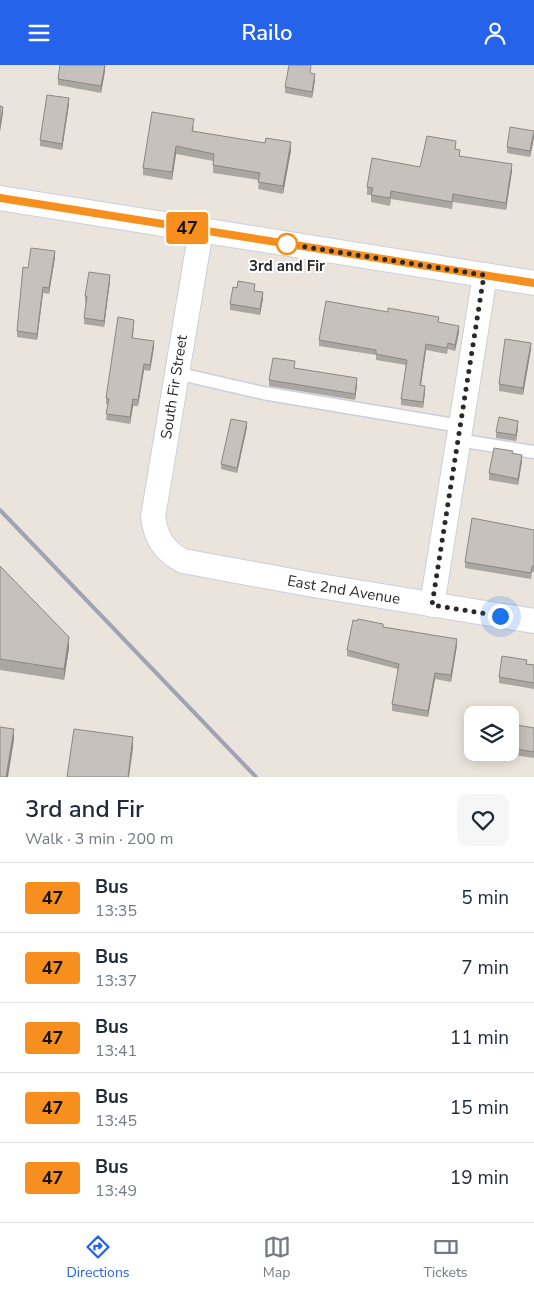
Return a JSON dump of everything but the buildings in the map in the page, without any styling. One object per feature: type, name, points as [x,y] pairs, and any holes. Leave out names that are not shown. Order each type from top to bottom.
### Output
[{"type":"street","points":[[0,198],[534,283]]},
{"type":"street","name":"South Fir Street","points":[[161,543],[155,532],[153,517],[201,230]]},
{"type":"street","points":[[432,605],[484,275]]},
{"type":"street","name":"East 2nd Avenue","points":[[161,543],[170,554],[183,561],[534,621]]},
{"type":"lane","points":[[176,373],[263,393],[459,433],[534,453]]},
{"type":"railway","points":[[0,510],[256,777]]},
{"type":"bus line","name":"47","points":[[0,198],[534,283]]},
{"type":"place","name":"3rd and Fir","points":[[287,244]]},
{"type":"route","points":[[287,244],[484,275],[432,605],[500,616]]}]
